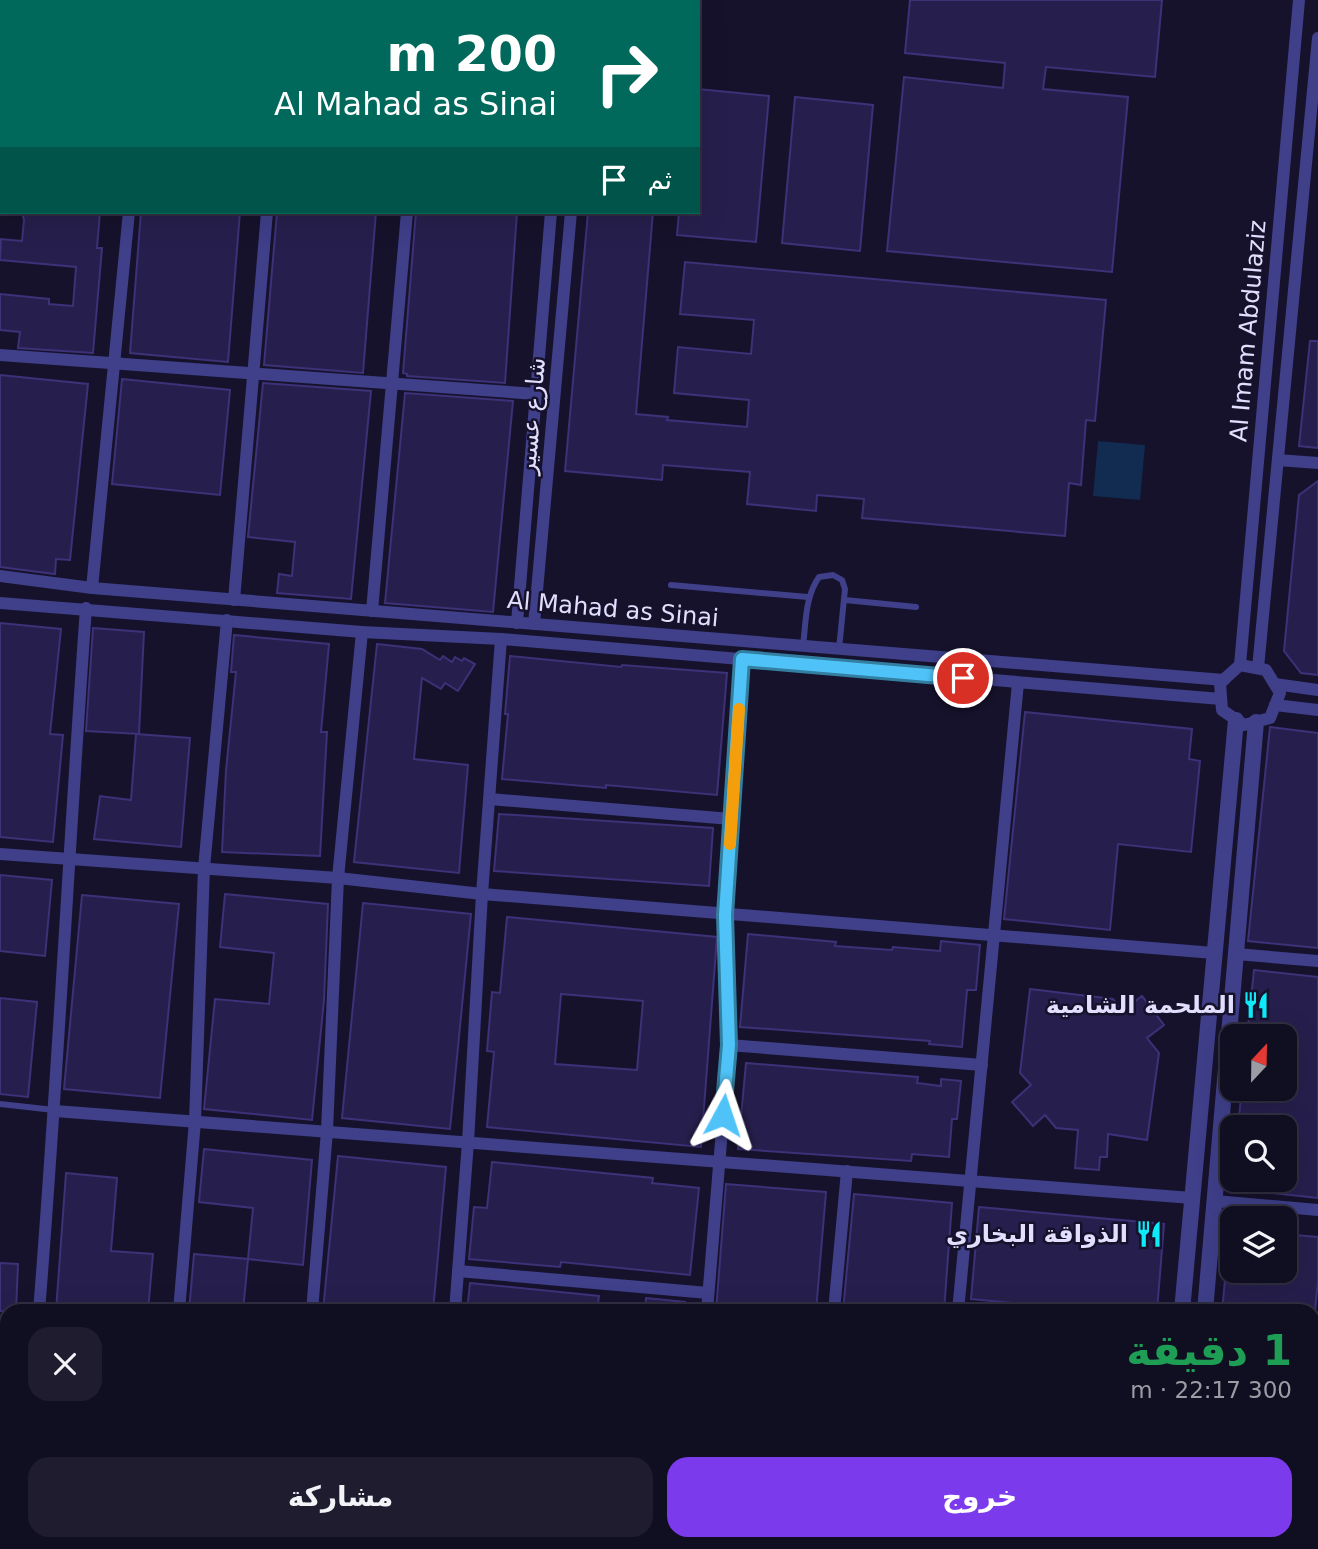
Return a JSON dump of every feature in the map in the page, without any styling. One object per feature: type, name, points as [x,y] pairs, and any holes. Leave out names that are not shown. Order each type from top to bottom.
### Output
[{"type":"street","name":"Al Imam Abdulaziz","points":[[1240,665],[1299,0]]},
{"type":"street","points":[[1258,668],[1318,38]]},
{"type":"street","points":[[1303,200],[1318,201]]},
{"type":"street","points":[[92,588],[129,214]]},
{"type":"street","points":[[234,600],[267,214]]},
{"type":"street","points":[[372,611],[407,214]]},
{"type":"street","name":"شارع عسير","points":[[517,622],[551,214]]},
{"type":"street","name":"شارع عسير","points":[[534,624],[571,214]]},
{"type":"street","points":[[0,355],[536,394]]},
{"type":"street","points":[[1278,460],[1318,463]]},
{"type":"street","name":"Al Mahad as Sinai","points":[[0,576],[92,588],[1224,680]]},
{"type":"street","name":"Al Mahad as Sinai","points":[[0,603],[362,632],[501,639],[1221,699]]},
{"type":"street","points":[[40,1304],[55,1111],[68,859],[86,608]]},
{"type":"street","points":[[180,1304],[195,1121],[204,868],[227,620]]},
{"type":"street","points":[[313,1304],[327,1131],[338,878],[362,632]]},
{"type":"street","points":[[456,1304],[501,639]]},
{"type":"street","points":[[707,1304],[729,1045],[725,915],[742,659]]},
{"type":"street","points":[[1240,665],[1258,668],[1266,670],[1280,693],[1269,718],[1244,725],[1222,710],[1220,683],[1240,665]]},
{"type":"street","points":[[959,1304],[1018,683]]},
{"type":"street","points":[[1275,684],[1318,690]]},
{"type":"street","points":[[1275,705],[1318,710]]},
{"type":"street","points":[[1183,1304],[1236,720]]},
{"type":"street","points":[[1206,1304],[1256,722]]},
{"type":"street","points":[[490,799],[731,819]]},
{"type":"street","points":[[0,854],[338,878],[482,894],[725,915],[1214,953]]},
{"type":"street","points":[[1236,954],[1318,961]]},
{"type":"street","points":[[729,1045],[982,1065]]},
{"type":"street","points":[[55,1111],[1192,1198]]},
{"type":"street","points":[[835,1304],[847,1171]]},
{"type":"street","points":[[1214,1201],[1318,1210]]},
{"type":"street","points":[[458,1270],[708,1293]]},
{"type":"lane","points":[[803,646],[808,597],[819,577],[833,575],[842,580],[845,589],[839,649]]},
{"type":"lane","points":[[671,584],[808,597]]},
{"type":"lane","points":[[845,600],[916,607]]},
{"type":"lane","points":[[0,1104],[55,1111]]},
{"type":"water","points":[[1098,441],[1145,445],[1140,500],[1093,496]]},
{"type":"building","points":[[910,0],[1162,0],[1155,77],[1046,67],[1043,89],[1128,97],[1112,272],[887,251],[904,77],[1003,88],[1005,63],[905,53]]},
{"type":"building","points":[[700,89],[769,96],[756,242],[677,235],[679,214],[700,214]]},
{"type":"building","points":[[795,97],[873,105],[860,251],[782,243]]},
{"type":"building","points":[[22,214],[100,214],[97,248],[102,248],[93,353],[18,348],[20,332],[0,330],[0,294],[49,299],[49,304],[73,306],[76,267],[0,260],[1,239],[22,241]]},
{"type":"building","points":[[141,214],[240,214],[228,362],[130,353]]},
{"type":"building","points":[[277,214],[376,214],[363,373],[264,365]]},
{"type":"building","points":[[416,214],[517,214],[505,383],[407,376],[403,373]]},
{"type":"building","points":[[588,214],[653,214],[636,414],[668,417],[667,420],[747,427],[749,400],[674,393],[678,347],[751,354],[754,320],[680,314],[685,262],[1106,300],[1095,421],[1086,420],[1081,485],[1069,483],[1065,536],[862,518],[864,499],[817,495],[816,511],[747,504],[750,472],[663,465],[662,480],[565,471]]},
{"type":"building","points":[[1310,341],[1318,341],[1318,448],[1299,446]]},
{"type":"building","points":[[0,375],[88,384],[70,560],[56,559],[55,574],[0,567]]},
{"type":"building","points":[[122,379],[230,390],[220,495],[112,484]]},
{"type":"building","points":[[263,383],[371,391],[351,599],[277,593],[279,574],[292,576],[295,542],[248,537]]},
{"type":"building","points":[[405,393],[513,401],[493,612],[385,603]]},
{"type":"building","points":[[1318,481],[1318,675],[1301,673],[1284,651],[1299,495]]},
{"type":"building","points":[[0,623],[61,629],[50,734],[63,735],[53,842],[0,837]]},
{"type":"building","points":[[93,628],[144,632],[139,734],[86,731]]},
{"type":"building","points":[[234,635],[329,644],[321,732],[327,732],[320,856],[222,852],[226,770],[236,672],[231,672]]},
{"type":"building","points":[[377,644],[422,649],[440,660],[443,656],[452,662],[455,657],[462,661],[464,658],[475,664],[458,691],[445,683],[441,689],[422,678],[414,759],[468,765],[459,873],[354,862]]},
{"type":"building","points":[[510,656],[621,667],[727,673],[717,795],[502,779]]},
{"type":"building","points":[[1025,712],[1192,729],[1189,759],[1200,761],[1191,852],[1118,844],[1110,930],[1004,919]]},
{"type":"building","points":[[1270,727],[1318,733],[1318,948],[1248,941]]},
{"type":"building","points":[[136,734],[190,738],[181,847],[94,839],[100,796],[131,800]]},
{"type":"building","points":[[499,814],[713,828],[709,886],[494,871]]},
{"type":"building","points":[[0,875],[52,880],[45,956],[0,951]]},
{"type":"building","points":[[225,894],[328,904],[324,1000],[312,1120],[204,1109],[215,999],[269,1004],[274,953],[220,947]]},
{"type":"building","points":[[82,895],[179,904],[160,1098],[64,1089]]},
{"type":"building","points":[[363,903],[471,914],[450,1129],[342,1118]]},
{"type":"building","points":[[507,917],[717,937],[701,1147],[487,1127],[494,1052],[487,1051],[492,992],[500,993]],"holes":[[[561,994],[643,1001],[637,1070],[555,1064]]]},
{"type":"building","points":[[748,934],[836,942],[835,946],[892,950],[893,947],[940,951],[941,941],[980,945],[976,990],[967,990],[962,1047],[929,1044],[930,1041],[740,1027]]},
{"type":"building","points":[[1254,970],[1318,977],[1318,1198],[1263,1192],[1297,1192],[1297,1115],[1239,1115],[1241,1101],[1297,1101],[1297,1024],[1248,1024]]},
{"type":"building","points":[[1030,989],[1113,999],[1122,1011],[1142,996],[1164,1025],[1147,1038],[1159,1053],[1147,1140],[1108,1134],[1107,1157],[1100,1157],[1099,1170],[1075,1168],[1078,1130],[1056,1128],[1045,1115],[1033,1126],[1012,1102],[1031,1085],[1020,1073]]},
{"type":"building","points":[[0,998],[37,1002],[28,1097],[0,1094]]},
{"type":"building","points":[[746,1063],[918,1077],[917,1083],[941,1086],[941,1079],[961,1081],[957,1119],[952,1119],[949,1157],[912,1154],[911,1161],[738,1149]]},
{"type":"building","points":[[204,1149],[312,1160],[303,1265],[248,1259],[253,1208],[199,1202]]},
{"type":"building","points":[[338,1156],[446,1167],[434,1304],[324,1304]]},
{"type":"building","points":[[492,1162],[653,1178],[652,1183],[699,1188],[690,1275],[561,1262],[560,1267],[469,1259],[474,1207],[487,1208]]},
{"type":"building","points":[[66,1173],[117,1178],[111,1251],[153,1254],[149,1304],[57,1304]]},
{"type":"building","points":[[726,1184],[826,1192],[817,1304],[717,1304]]},
{"type":"building","points":[[854,1194],[952,1203],[945,1304],[844,1304]]},
{"type":"building","points":[[979,1207],[1164,1224],[1158,1304],[1022,1304],[971,1299]]},
{"type":"building","points":[[1297,1235],[1318,1237],[1316,1304],[1223,1304],[1225,1283],[1297,1283]]},
{"type":"building","points":[[194,1254],[248,1259],[244,1304],[190,1304]]},
{"type":"building","points":[[0,1263],[18,1264],[16,1304],[0,1304]]},
{"type":"building","points":[[470,1283],[599,1296],[598,1304],[468,1304]]},
{"type":"building","points":[[646,1298],[685,1302],[685,1304],[646,1304]]},
{"type":"slow traffic","points":[[730,844],[739,709]]},
{"type":"place","name":"الملحمة الشامية","points":[[1256,1005]]},
{"type":"place","name":"الذواقة البخاري","points":[[1149,1234]]},
{"type":"route","points":[[723,1115],[729,1045],[725,915],[742,659],[963,678]]}]
